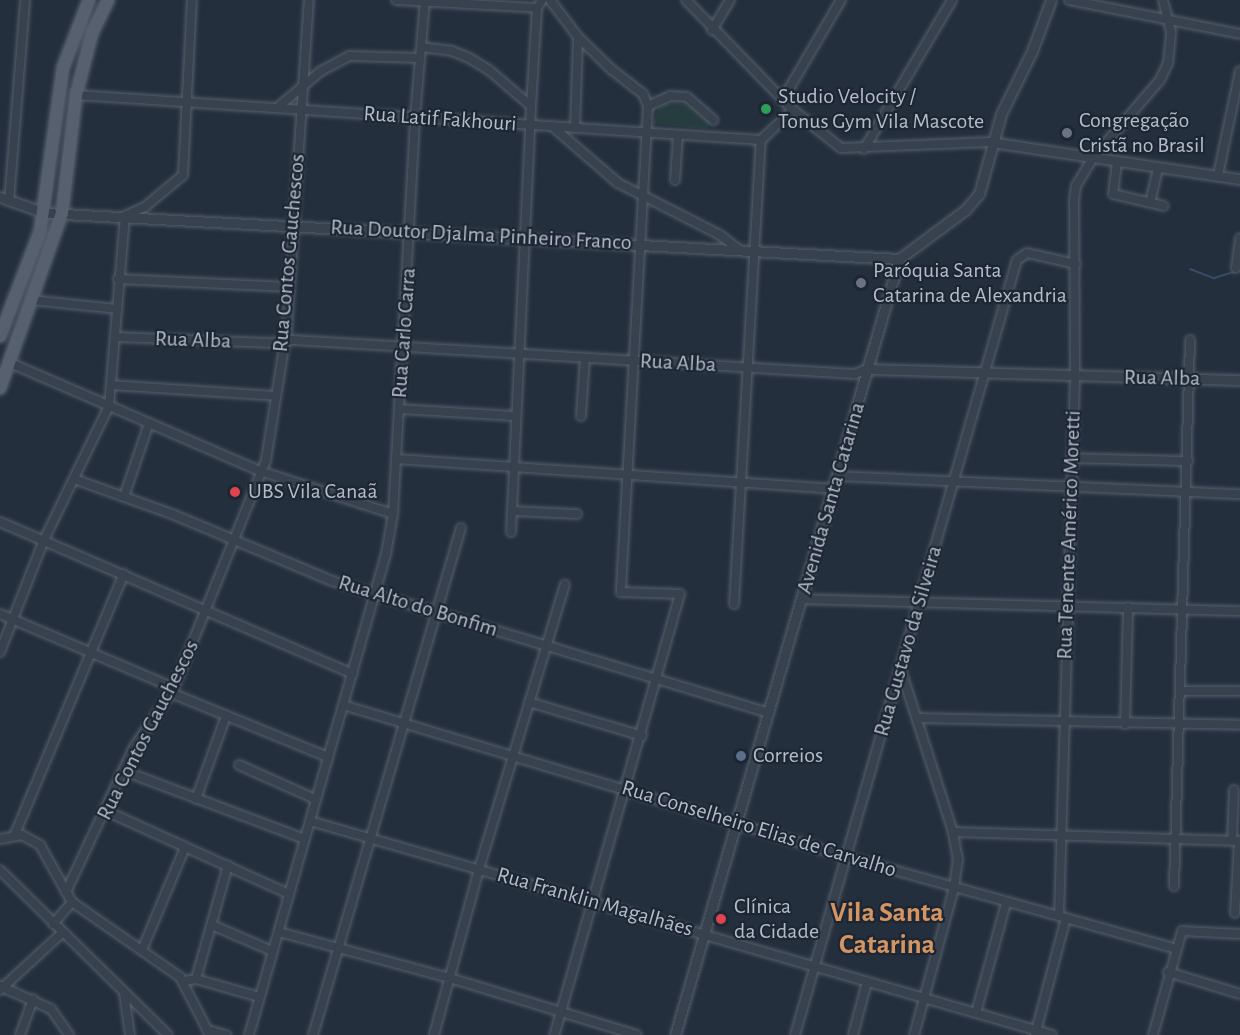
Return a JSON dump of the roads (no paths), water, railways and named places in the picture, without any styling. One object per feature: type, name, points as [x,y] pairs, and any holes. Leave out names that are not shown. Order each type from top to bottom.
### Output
[{"type":"main road","points":[[0,336],[4,313],[34,252],[45,213],[63,68],[88,0]]},
{"type":"main road","points":[[0,388],[62,213],[75,94],[89,41],[108,0]]},
{"type":"street","points":[[25,0],[4,199],[45,213]]},
{"type":"street","points":[[0,652],[44,540],[109,406],[125,216],[146,206],[183,174],[192,0]]},
{"type":"street","name":"Rua Contos Gauchescos","points":[[66,892],[146,727],[173,690],[266,460],[284,342],[305,82],[309,0]]},
{"type":"street","points":[[396,0],[537,8]]},
{"type":"street","points":[[511,532],[531,106],[537,8],[542,0]]},
{"type":"street","points":[[550,0],[578,37],[611,69],[639,89],[648,106],[621,592],[680,594],[642,736],[554,1035]]},
{"type":"street","points":[[686,0],[712,30],[793,110],[841,148],[864,149],[992,142],[1092,159],[1240,178]]},
{"type":"street","points":[[712,30],[730,0]]},
{"type":"street","points":[[783,99],[842,0]]},
{"type":"street","points":[[864,149],[952,0]]},
{"type":"street","points":[[899,259],[974,201],[992,142],[1051,0]]},
{"type":"street","points":[[1069,0],[1240,34]]},
{"type":"street","name":"Rua Tenente Américo Moretti","points":[[1036,1033],[1063,917],[1061,835],[1066,605],[1075,376],[1076,186],[1092,159],[1160,80],[1171,47],[1168,19],[1162,0]]},
{"type":"street","name":"Rua Carlo Carra","points":[[249,1035],[315,799],[378,594],[393,514],[411,232],[415,117],[425,1]]},
{"type":"street","points":[[575,128],[578,37]]},
{"type":"street","points":[[421,47],[452,51],[469,58],[489,70],[531,106]]},
{"type":"street","points":[[278,108],[305,82],[349,56],[420,58]]},
{"type":"street","points":[[1218,176],[1238,98],[1240,71]]},
{"type":"street","name":"Rua Latif Fakhouri","points":[[75,94],[761,140]]},
{"type":"street","points":[[648,106],[670,96],[687,97],[713,120]]},
{"type":"street","points":[[734,604],[743,483],[753,252],[761,140],[793,110]]},
{"type":"street","points":[[552,126],[602,172],[720,235],[739,250]]},
{"type":"street","points":[[675,180],[678,135]]},
{"type":"street","points":[[1117,162],[1113,194],[1164,206]]},
{"type":"street","points":[[1150,203],[1158,168]]},
{"type":"street","name":"Rua Doutor Djalma Pinheiro Franco","points":[[45,213],[899,259]]},
{"type":"street","points":[[1236,268],[1240,238]]},
{"type":"street","name":"Rua Gustavo da Silveira","points":[[795,1035],[847,857],[899,665],[954,483],[1017,260],[1027,253],[1076,264]]},
{"type":"street","name":"Avenida Santa Catarina","points":[[675,1035],[899,259]]},
{"type":"street","points":[[118,279],[289,287]]},
{"type":"street","points":[[31,300],[116,309]]},
{"type":"street","points":[[4,313],[25,316]]},
{"type":"street","name":"Rua Alba","points":[[116,337],[519,353],[855,374],[867,369],[1240,380]]},
{"type":"street","points":[[1174,886],[1184,609],[1190,340]]},
{"type":"street","points":[[581,416],[585,358]]},
{"type":"street","points":[[8,362],[260,471],[393,514]]},
{"type":"street","points":[[111,385],[275,396]]},
{"type":"street","points":[[399,409],[515,416]]},
{"type":"street","points":[[124,497],[149,423]]},
{"type":"street","points":[[1071,458],[1188,461]]},
{"type":"street","points":[[396,459],[513,469],[832,489]]},
{"type":"street","points":[[837,476],[1070,489],[1240,494]]},
{"type":"street","name":"Rua Alto do Bonfim","points":[[74,479],[332,580],[769,713]]},
{"type":"street","points":[[512,511],[577,514]]},
{"type":"street","points":[[0,522],[352,674]]},
{"type":"street","points":[[313,1035],[461,528]]},
{"type":"street","points":[[15,834],[124,574]]},
{"type":"street","points":[[434,1035],[479,868],[565,585]]},
{"type":"street","points":[[802,599],[1240,611]]},
{"type":"street","points":[[1125,724],[1128,607]]},
{"type":"street","points":[[0,614],[92,653],[226,716],[328,757]]},
{"type":"street","points":[[899,665],[953,832],[958,859],[954,888],[914,1035]]},
{"type":"street","points":[[1181,691],[1240,692]]},
{"type":"street","points":[[530,702],[642,736]]},
{"type":"street","name":"Rua Conselheiro Elias de Carvalho","points":[[343,705],[847,857],[1176,949]]},
{"type":"street","points":[[196,800],[226,716]]},
{"type":"street","points":[[917,718],[1240,725]]},
{"type":"street","points":[[239,765],[315,799]]},
{"type":"street","points":[[124,771],[196,800],[305,839]]},
{"type":"street","points":[[1234,790],[1237,841],[1235,914]]},
{"type":"street","points":[[106,811],[289,894]]},
{"type":"street","name":"Rua Franklin Magalhães","points":[[310,821],[976,1013],[1036,1033],[1052,1035]]},
{"type":"street","points":[[953,832],[1237,841]]},
{"type":"street","points":[[0,839],[15,834],[30,837],[40,845],[72,902],[184,981],[209,1032],[226,1035]]},
{"type":"street","points":[[142,950],[185,847]]},
{"type":"street","points":[[196,979],[228,865]]},
{"type":"street","points":[[0,870],[168,1035]]},
{"type":"street","points":[[53,924],[72,902]]},
{"type":"street","points":[[976,1013],[1006,903]]},
{"type":"street","points":[[212,925],[272,951]]},
{"type":"street","points":[[1153,1035],[1168,972],[1181,933],[1189,930],[1240,934]]},
{"type":"street","points":[[279,932],[450,978],[560,1014],[636,1035]]},
{"type":"street","points":[[62,933],[1,988],[33,999],[55,1011],[69,1035]]},
{"type":"street","points":[[1168,972],[1240,994]]},
{"type":"street","points":[[184,981],[196,979],[259,997]]},
{"type":"street","points":[[853,1035],[867,982]]},
{"type":"street","points":[[124,993],[130,1035]]},
{"type":"street","points":[[20,1035],[33,999]]},
{"type":"waterway","points":[[1190,269],[1214,278],[1240,270]]},
{"type":"place","name":"Studio Velocity / Tonus Gym Vila Mascote","points":[[766,109]]},
{"type":"place","name":"Congregação Cristã no Brasil","points":[[1067,133]]},
{"type":"place","name":"Paróquia Santa Catarina de Alexandria","points":[[861,283]]},
{"type":"place","name":"UBS Vila Canaã","points":[[235,492]]},
{"type":"place","name":"Correios","points":[[741,756]]},
{"type":"place","name":"Clínica da Cidade","points":[[721,919]]},
{"type":"district","name":"Vila Santa Catarina","points":[[887,929]]}]
